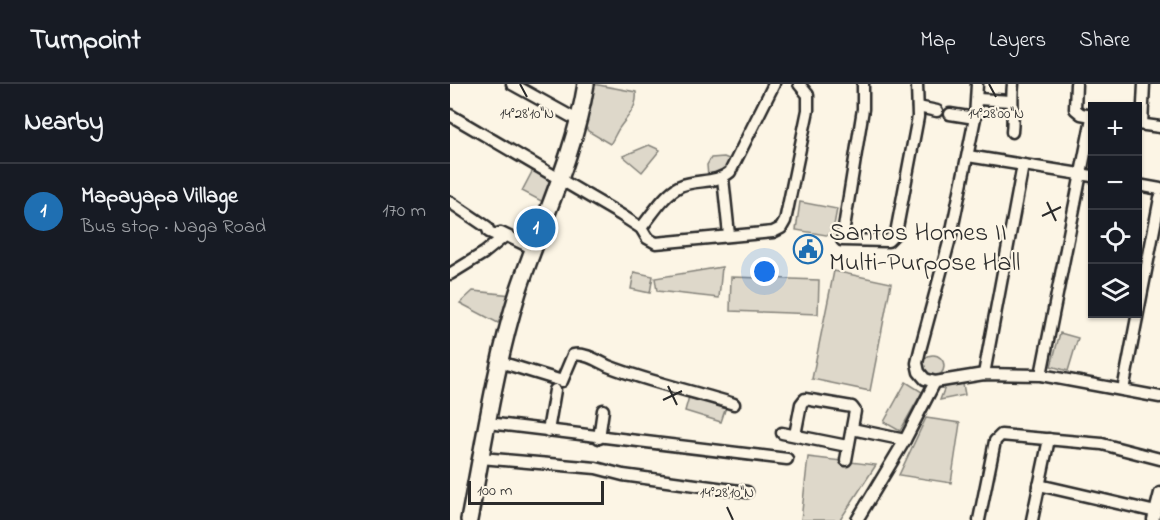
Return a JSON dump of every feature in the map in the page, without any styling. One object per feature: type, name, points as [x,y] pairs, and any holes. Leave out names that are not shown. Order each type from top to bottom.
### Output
[{"type":"main road","points":[[469,520],[500,362],[519,292],[561,180],[579,121],[586,84]]},
{"type":"street","points":[[512,84],[579,121]]},
{"type":"street","points":[[641,228],[670,193],[681,185],[723,178],[730,172],[774,84]]},
{"type":"street","points":[[450,115],[621,215],[641,228],[647,238],[654,243],[773,232],[781,228],[785,220],[808,110],[808,95],[799,84]]},
{"type":"street","points":[[863,84],[863,109],[842,240],[888,241],[896,233],[918,117],[917,84]]},
{"type":"street","points":[[977,84],[978,99],[968,156],[951,236],[917,363],[919,372],[926,379],[935,382],[984,374],[1041,375],[1160,397]]},
{"type":"street","points":[[1012,132],[1013,84]]},
{"type":"street","points":[[1076,84],[1075,109],[1088,116]]},
{"type":"street","points":[[1142,104],[1144,84]]},
{"type":"street","points":[[978,99],[1011,101]]},
{"type":"street","points":[[918,107],[937,111]]},
{"type":"street","points":[[950,114],[975,118]]},
{"type":"street","points":[[1142,124],[1160,127]]},
{"type":"street","points":[[968,156],[1087,175]]},
{"type":"street","points":[[1041,375],[1087,175],[1089,156]]},
{"type":"street","points":[[984,374],[1023,165]]},
{"type":"street","points":[[723,178],[729,235]]},
{"type":"street","points":[[1142,186],[1160,189]]},
{"type":"street","points":[[1123,390],[1160,198]]},
{"type":"street","points":[[450,202],[487,227],[489,232],[503,234],[534,249]]},
{"type":"street","points":[[450,274],[484,253],[503,234]]},
{"type":"street","points":[[500,362],[562,381],[573,355],[580,354],[652,380],[734,404]]},
{"type":"street","points":[[858,520],[905,440],[935,382]]},
{"type":"street","points":[[548,431],[555,390]]},
{"type":"street","points":[[795,435],[801,404],[807,399],[854,409],[846,460]]},
{"type":"street","points":[[599,438],[603,410]]},
{"type":"street","points":[[489,423],[787,459]]},
{"type":"street","points":[[852,429],[905,440]]},
{"type":"street","points":[[782,433],[848,447]]},
{"type":"street","points":[[979,520],[994,446],[998,437],[1006,435],[1102,444],[1160,459]]},
{"type":"street","points":[[1032,520],[1049,439]]},
{"type":"street","points":[[481,458],[596,468],[623,475],[747,492]]},
{"type":"street","points":[[1039,485],[1154,516],[1160,493]]},
{"type":"shaded area","points":[[593,84],[636,92],[634,107],[610,144],[588,131],[583,120]]},
{"type":"shaded area","points":[[649,145],[660,150],[642,172],[623,156]]},
{"type":"shaded area","points":[[724,157],[734,161],[727,172],[708,177],[707,165],[711,158]]},
{"type":"shaded area","points":[[533,170],[556,182],[545,203],[522,191]]},
{"type":"shaded area","points":[[800,202],[837,209],[832,236],[796,230]]},
{"type":"shaded area","points":[[722,267],[719,298],[657,291],[655,278]]},
{"type":"shaded area","points":[[834,271],[891,283],[870,391],[812,379]]},
{"type":"shaded area","points":[[634,272],[653,276],[650,293],[631,289]]},
{"type":"shaded area","points":[[731,277],[819,280],[818,314],[730,311]]},
{"type":"shaded area","points":[[473,291],[512,295],[498,323],[460,303]]},
{"type":"shaded area","points":[[1060,333],[1078,338],[1068,371],[1051,366]]},
{"type":"shaded area","points":[[933,355],[941,358],[944,366],[941,374],[933,377],[925,374],[922,366],[925,358]]},
{"type":"shaded area","points":[[906,382],[922,392],[900,431],[884,422]]},
{"type":"shaded area","points":[[963,384],[965,395],[940,400],[945,387]]},
{"type":"shaded area","points":[[690,393],[727,404],[721,422],[685,411]]},
{"type":"shaded area","points":[[926,418],[960,423],[951,483],[899,475]]},
{"type":"shaded area","points":[[808,457],[876,465],[840,520],[801,520]]},
{"type":"place","name":"Mapayapa Village","points":[[536,228]]},
{"type":"place","name":"Santos Homes II Multi-Purpose Hall","points":[[808,249]]}]
